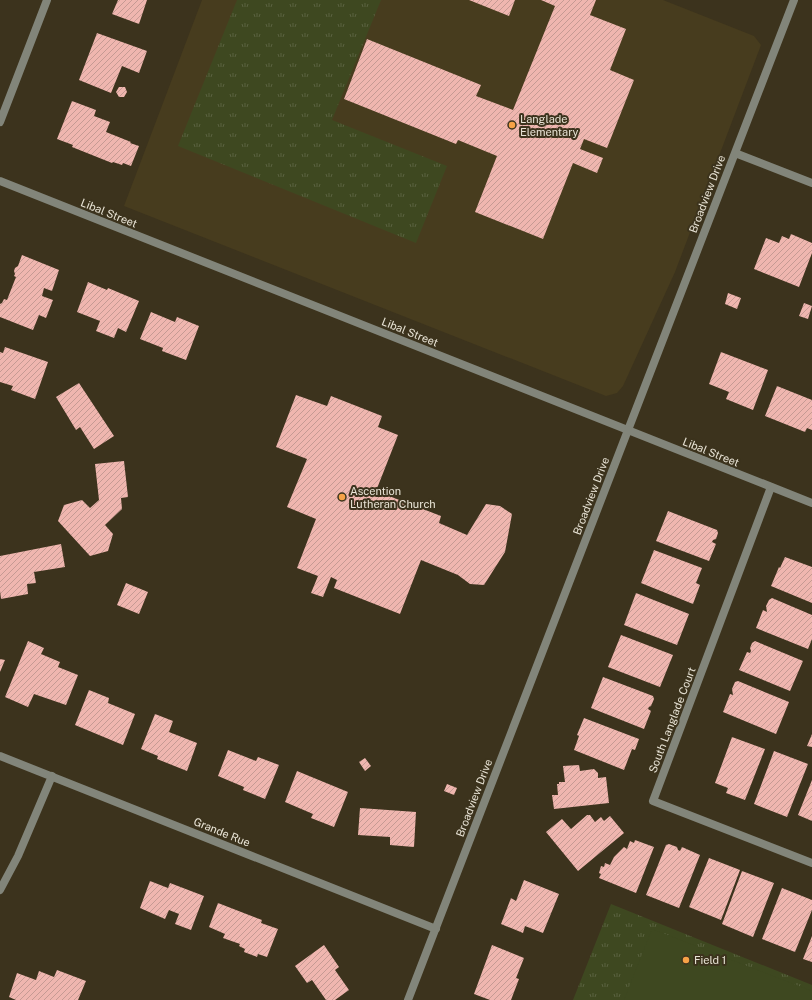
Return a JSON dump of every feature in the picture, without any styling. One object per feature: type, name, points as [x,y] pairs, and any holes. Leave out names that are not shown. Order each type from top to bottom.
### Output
[{"type":"street","points":[[0,122],[47,0]]},
{"type":"street","name":"Broadview Drive","points":[[408,1000],[794,0]]},
{"type":"street","points":[[735,153],[812,183]]},
{"type":"street","name":"Libal Street","points":[[0,181],[812,504]]},
{"type":"street","name":"South Langlade Court","points":[[771,487],[654,801],[812,863]]},
{"type":"street","name":"Grande Rue","points":[[0,756],[436,929]]},
{"type":"street","points":[[0,890],[18,856],[52,776]]},
{"type":"shaded area","points":[[202,0],[663,0],[754,36],[761,45],[675,272],[623,386],[617,393],[606,396],[124,206]]},
{"type":"green space","points":[[237,0],[381,0],[332,120],[447,166],[416,243],[178,146]]},
{"type":"green space","points":[[611,904],[812,985],[812,1000],[573,1000]]},
{"type":"green space","name":"Field 1","points":[[652,929],[812,991],[812,1000],[624,1000]]},
{"type":"building","points":[[118,0],[147,0],[139,24],[112,14]]},
{"type":"building","points":[[469,0],[515,0],[509,16]]},
{"type":"building","name":"Langlade Elementary","points":[[541,0],[596,0],[590,15],[626,29],[610,70],[634,80],[607,148],[584,139],[580,149],[603,158],[597,173],[573,163],[543,239],[475,212],[497,156],[458,140],[456,144],[344,99],[367,39],[481,85],[476,96],[513,110],[555,6]]},
{"type":"building","points":[[97,33],[147,51],[139,73],[122,66],[111,93],[79,80]]},
{"type":"building","points":[[119,87],[125,87],[127,92],[124,97],[119,97],[116,92]]},
{"type":"building","points":[[72,101],[96,110],[94,116],[110,122],[106,132],[139,146],[131,166],[123,163],[122,165],[112,163],[72,147],[73,145],[57,139]]},
{"type":"building","points":[[791,234],[812,243],[812,253],[799,287],[754,269],[766,238],[779,243],[782,236],[789,239]]},
{"type":"building","points":[[22,255],[59,270],[52,291],[44,288],[42,296],[53,300],[46,318],[39,315],[33,330],[0,317],[0,304],[4,299],[7,300],[16,277],[14,276],[15,268],[18,266]]},
{"type":"building","points":[[88,282],[107,290],[108,288],[139,301],[126,332],[118,328],[114,338],[96,331],[100,321],[77,312]]},
{"type":"building","points":[[728,293],[741,298],[737,309],[725,304]]},
{"type":"building","points":[[804,303],[812,306],[808,319],[799,316]]},
{"type":"building","points":[[151,312],[175,322],[177,317],[199,326],[186,360],[162,351],[163,348],[140,339]]},
{"type":"building","points":[[5,347],[48,362],[35,399],[11,390],[13,386],[0,382],[0,352],[3,353]]},
{"type":"building","points":[[721,352],[768,370],[753,410],[726,399],[729,392],[709,384]]},
{"type":"building","points":[[79,383],[114,436],[94,449],[80,427],[76,430],[56,397]]},
{"type":"building","points":[[777,386],[812,400],[812,430],[807,428],[805,432],[765,416]]},
{"type":"building","name":"Ascention Lutheran Church","points":[[296,395],[327,406],[331,396],[382,416],[378,427],[398,435],[376,491],[441,516],[439,523],[467,535],[486,504],[500,506],[512,514],[505,552],[484,585],[470,584],[458,575],[421,560],[400,614],[334,588],[337,580],[331,577],[323,597],[311,593],[318,576],[297,568],[316,519],[287,507],[307,459],[276,447]]},
{"type":"building","points":[[124,461],[128,497],[121,498],[122,509],[105,525],[113,534],[108,551],[90,556],[58,521],[64,505],[82,500],[90,508],[99,500],[95,464]]},
{"type":"building","points":[[668,511],[717,530],[718,533],[716,539],[712,542],[716,544],[709,561],[656,541]]},
{"type":"building","points":[[61,544],[65,567],[34,572],[36,583],[27,584],[28,594],[1,599],[0,556]]},
{"type":"building","points":[[654,550],[702,568],[696,583],[700,585],[693,604],[641,583]]},
{"type":"building","points":[[785,557],[812,567],[812,603],[771,586]]},
{"type":"building","points":[[126,583],[148,592],[139,614],[117,605]]},
{"type":"building","points":[[636,593],[689,614],[677,645],[624,625]]},
{"type":"building","points":[[772,598],[812,615],[812,639],[808,649],[756,628],[763,610],[767,612],[766,606]]},
{"type":"building","points":[[621,635],[673,655],[660,687],[608,667]]},
{"type":"building","points":[[28,641],[44,648],[41,654],[60,662],[58,667],[78,675],[66,705],[34,694],[28,707],[5,697]]},
{"type":"building","points":[[755,641],[803,661],[790,691],[739,670],[747,652],[750,653],[752,643]]},
{"type":"building","points":[[0,659],[5,660],[0,672]]},
{"type":"building","points":[[603,677],[653,696],[654,699],[648,709],[651,711],[644,729],[591,708]]},
{"type":"building","points":[[738,681],[789,702],[776,734],[723,712],[730,694],[733,695],[732,689],[735,682]]},
{"type":"building","points":[[89,690],[109,698],[108,703],[135,714],[123,745],[75,725]]},
{"type":"building","points":[[155,714],[173,721],[169,732],[197,743],[187,771],[157,759],[158,756],[141,749]]},
{"type":"building","points":[[584,718],[639,739],[635,750],[632,749],[624,770],[574,750],[579,736],[577,735]]},
{"type":"building","points":[[812,734],[812,747],[807,746]]},
{"type":"building","points":[[732,737],[765,749],[745,800],[726,793],[728,788],[715,783]]},
{"type":"building","points":[[228,750],[256,761],[258,757],[279,765],[265,799],[243,790],[244,787],[218,776]]},
{"type":"building","points":[[774,751],[808,764],[787,817],[754,804]]},
{"type":"building","points":[[365,758],[371,766],[365,771],[359,762]]},
{"type":"building","points":[[579,765],[580,771],[594,769],[598,773],[598,778],[606,777],[609,803],[554,809],[552,795],[558,795],[557,784],[559,784],[559,782],[565,782],[563,766]]},
{"type":"building","points":[[297,771],[348,792],[334,827],[311,818],[313,814],[285,802]]},
{"type":"building","points":[[812,780],[812,821],[798,815]]},
{"type":"building","points":[[447,784],[457,788],[454,795],[444,791]]},
{"type":"building","points":[[360,808],[416,812],[414,847],[390,845],[390,837],[358,835]]},
{"type":"building","points":[[587,815],[590,815],[595,822],[601,817],[604,821],[610,816],[624,833],[578,871],[546,832],[562,819],[571,829]]},
{"type":"building","points":[[635,840],[654,847],[636,893],[599,878],[601,874],[599,873],[601,866],[604,867],[605,863],[610,865],[614,857],[624,847],[627,849],[630,841],[634,843]]},
{"type":"building","points":[[669,844],[677,847],[680,851],[682,847],[700,855],[679,908],[646,895],[666,845]]},
{"type":"building","points":[[709,858],[740,870],[721,920],[689,907]]},
{"type":"building","points":[[742,871],[774,883],[753,937],[722,924]]},
{"type":"building","points":[[524,880],[559,894],[543,933],[525,926],[523,933],[501,924],[511,898],[516,901]]},
{"type":"building","points":[[150,881],[168,888],[170,883],[204,896],[191,930],[175,924],[179,914],[169,910],[165,919],[140,908]]},
{"type":"building","points":[[782,888],[812,900],[812,910],[795,952],[762,939]]},
{"type":"building","points":[[218,903],[262,920],[261,923],[278,929],[267,957],[258,954],[257,957],[244,952],[245,949],[239,946],[240,944],[223,938],[225,934],[209,927]]},
{"type":"building","points":[[812,936],[812,962],[803,959]]},
{"type":"building","points":[[324,945],[339,967],[335,970],[349,990],[335,1000],[326,1000],[312,980],[307,983],[295,966]]},
{"type":"building","points":[[492,945],[524,958],[516,978],[519,979],[511,1000],[490,1000],[474,994]]},
{"type":"building","points":[[57,970],[86,981],[78,1000],[16,1000],[9,997],[17,973],[36,980],[39,971],[54,977]]},
{"type":"place","name":"Langlade Elementary","points":[[512,125]]},
{"type":"place","name":"Ascention Lutheran Church","points":[[342,497]]},
{"type":"place","name":"Field 1","points":[[686,960]]}]
